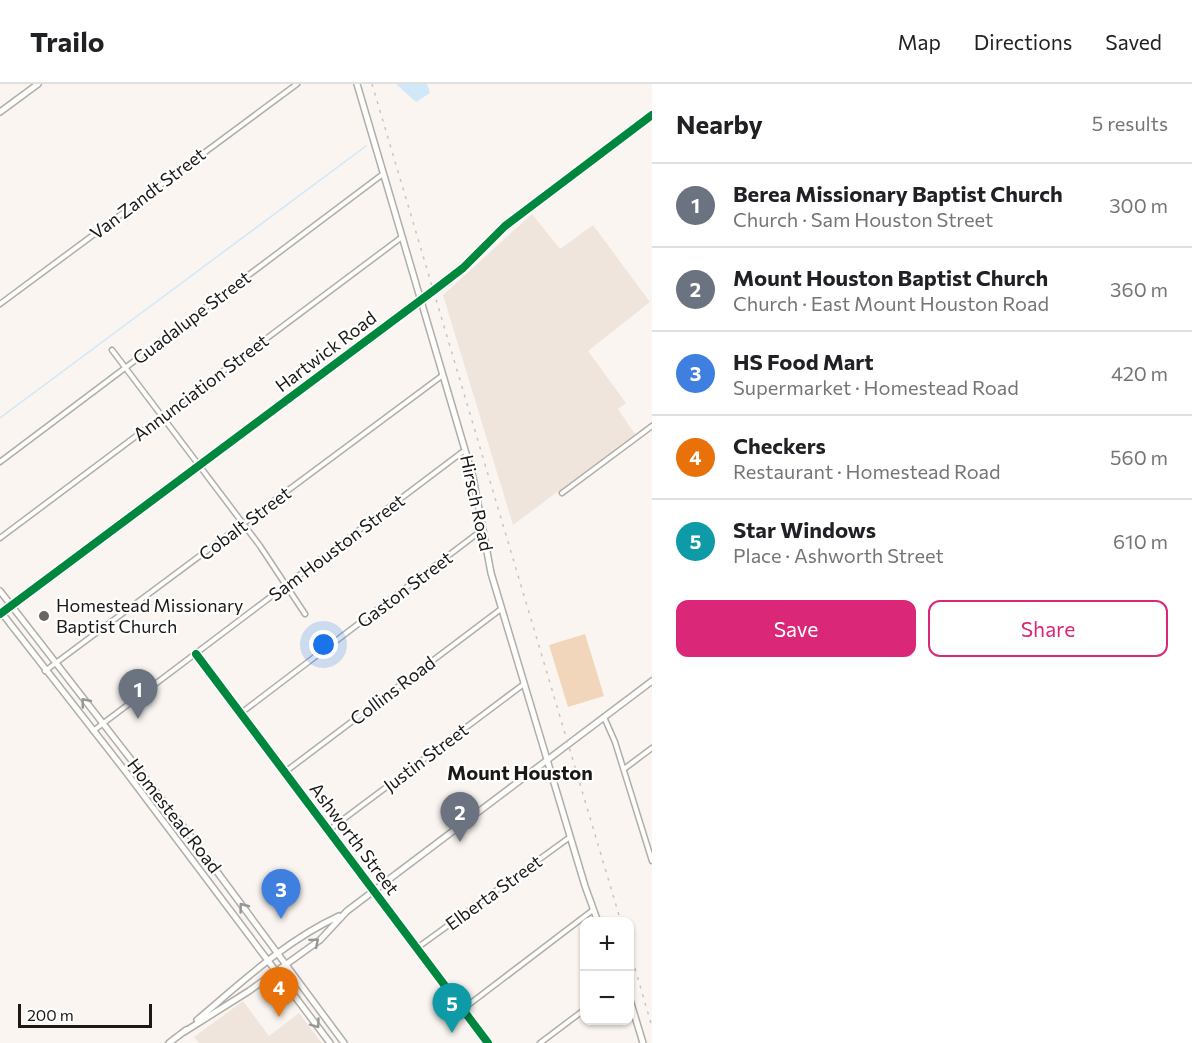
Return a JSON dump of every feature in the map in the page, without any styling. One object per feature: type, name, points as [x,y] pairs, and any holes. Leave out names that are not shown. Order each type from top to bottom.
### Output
[{"type":"main road","points":[[0,112],[38,84]]},
{"type":"main road","name":"Hirsch Road","points":[[357,84],[479,501],[482,530],[501,609],[596,917]]},
{"type":"main road","name":"Hartwick Road","points":[[1,613],[463,268],[505,226],[652,115]]},
{"type":"main road","name":"Homestead Road","points":[[0,591],[54,664],[192,838],[341,1042]]},
{"type":"main road","name":"Homestead Road","points":[[1,613],[136,785],[330,1043]]},
{"type":"main road","points":[[169,1043],[249,991],[320,940],[341,916],[373,890],[652,681]]},
{"type":"main road","points":[[136,785],[144,777]]},
{"type":"main road","points":[[182,846],[192,838]]},
{"type":"main road","points":[[222,899],[232,891]]},
{"type":"main road","points":[[184,1032],[268,960],[313,928],[341,916]]},
{"type":"main road","points":[[241,981],[249,991]]},
{"type":"main road","points":[[634,1013],[643,1043]]},
{"type":"street","name":"Van Zandt Street","points":[[0,304],[297,84]]},
{"type":"street","name":"Guadalupe Street","points":[[0,462],[383,174]]},
{"type":"street","name":"Annunciation Street","points":[[0,538],[402,237]]},
{"type":"street","points":[[112,350],[244,525],[305,614]]},
{"type":"street","name":"Cobalt Street","points":[[45,671],[444,375]]},
{"type":"street","points":[[562,494],[652,426]]},
{"type":"street","name":"Sam Houston Street","points":[[93,731],[465,450]]},
{"type":"street","name":"Gaston Street","points":[[241,713],[482,530]]},
{"type":"street","name":"Collins Road","points":[[285,772],[501,609]]},
{"type":"street","name":"Ashworth Street","points":[[196,654],[488,1043]]},
{"type":"street","name":"Justin Street","points":[[328,830],[524,684]]},
{"type":"street","points":[[604,717],[624,769],[652,861]]},
{"type":"street","points":[[624,769],[652,748]]},
{"type":"street","name":"Elberta Street","points":[[417,948],[571,837]]},
{"type":"street","points":[[646,842],[652,838]]},
{"type":"street","points":[[463,1009],[593,910]]},
{"type":"street","points":[[540,1043],[580,1014]]},
{"type":"shaded area","points":[[532,214],[560,249],[593,225],[650,302],[588,351],[626,403],[618,409],[635,434],[513,525],[443,295]]},
{"type":"shaded area","points":[[585,634],[604,696],[568,707],[549,645]]},
{"type":"shaded area","points":[[243,1001],[269,1036],[299,1013],[322,1043],[199,1043],[194,1037]]},
{"type":"water","points":[[396,84],[427,84],[430,93],[416,102]]},
{"type":"waterway","points":[[0,418],[366,146]]},
{"type":"railway","points":[[372,84],[620,917]]},
{"type":"railway","points":[[634,965],[652,1027]]},
{"type":"cycle path","points":[[0,614],[433,291],[463,268],[505,226],[652,115]]},
{"type":"cycle path","points":[[196,654],[488,1043]]},
{"type":"place","name":"Homestead Missionary Baptist Church","points":[[44,616]]},
{"type":"place","name":"Berea Missionary Baptist Church","points":[[138,719]]},
{"type":"place","name":"Mount Houston Baptist Church","points":[[460,842]]},
{"type":"place","name":"HS Food Mart","points":[[281,919]]},
{"type":"place","name":"Checkers","points":[[279,1017]]},
{"type":"place","name":"Star Windows","points":[[452,1033]]},
{"type":"district","name":"Mount Houston","points":[[520,773]]}]
